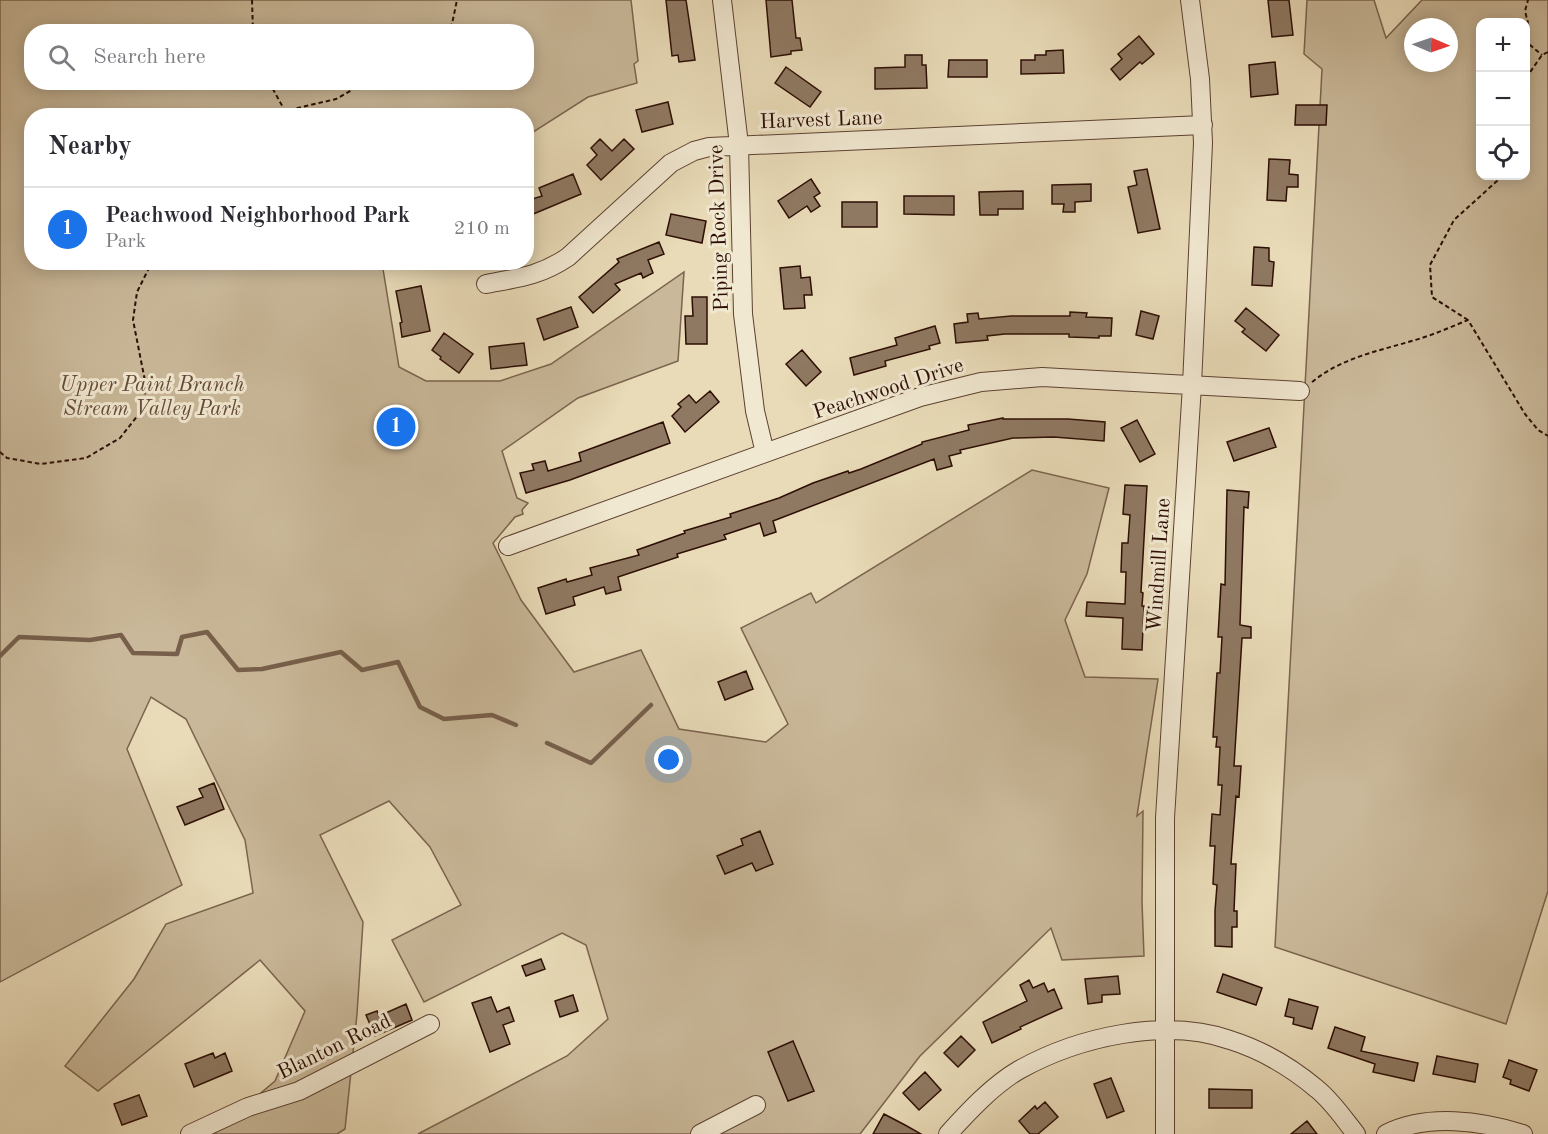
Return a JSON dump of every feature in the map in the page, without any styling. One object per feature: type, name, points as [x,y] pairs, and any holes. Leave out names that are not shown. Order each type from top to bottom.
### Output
[{"type":"street","name":"Piping Rock Drive","points":[[722,0],[739,145],[743,314],[755,411],[765,453]]},
{"type":"street","name":"Windmill Lane","points":[[1165,1134],[1165,818],[1192,385],[1203,125],[1190,0]]},
{"type":"street","name":"Harvest Lane","points":[[486,284],[540,273],[553,267],[568,257],[672,163],[709,147],[1203,125]]},
{"type":"street","name":"Peachwood Drive","points":[[508,546],[920,397],[981,382],[1042,377],[1300,391]]},
{"type":"street","name":"Blanton Road","points":[[190,1134],[248,1107],[299,1091],[430,1024]]},
{"type":"street","points":[[948,1134],[971,1108],[1017,1071],[1063,1048],[1109,1036],[1165,1030],[1200,1033],[1230,1039],[1275,1058],[1319,1090],[1356,1134]]},
{"type":"street","points":[[700,1134],[756,1105]]},
{"type":"street","points":[[1386,1134],[1424,1124],[1453,1120],[1499,1126],[1523,1134]]},
{"type":"path","points":[[252,0],[252,24]]},
{"type":"path","points":[[452,24],[457,0]]},
{"type":"path","points":[[1527,18],[1525,11],[1528,0]]},
{"type":"path","points":[[1530,45],[1542,55]]},
{"type":"path","points":[[1530,72],[1542,55],[1548,52]]},
{"type":"path","points":[[273,90],[283,108]]},
{"type":"path","points":[[298,108],[336,99],[352,90]]},
{"type":"path","points":[[1497,180],[1454,220],[1430,266],[1432,297],[1468,320],[1525,414],[1538,429],[1548,436]]},
{"type":"path","points":[[0,452],[7,458],[41,464],[86,458],[120,438],[142,410],[146,386],[133,320],[137,292],[148,270]]},
{"type":"path","points":[[1300,391],[1324,372],[1364,354],[1417,340],[1468,320]]},
{"type":"green space","name":"Upper Paint Branch Stream Valley Park","points":[[0,0],[631,0],[638,61],[634,64],[637,83],[588,97],[534,132],[534,108],[24,108],[24,270],[383,270],[399,367],[426,381],[500,381],[551,364],[684,272],[678,361],[578,398],[502,451],[517,498],[528,503],[522,510],[523,514],[515,517],[493,543],[521,600],[574,672],[641,650],[679,729],[766,742],[788,724],[741,628],[811,593],[816,603],[1032,470],[1109,488],[1087,574],[1065,620],[1085,677],[1158,679],[1137,816],[1143,811],[1144,956],[1062,960],[1051,928],[920,1056],[860,1134],[418,1134],[567,1056],[608,1019],[586,945],[562,933],[424,1002],[392,940],[461,905],[430,847],[389,801],[320,835],[363,922],[357,1014],[345,1129],[337,1134],[212,1134],[275,1081],[305,1011],[260,960],[98,1091],[65,1066],[134,979],[166,924],[253,893],[245,840],[186,719],[151,697],[127,749],[182,885],[0,982]]},
{"type":"green space","points":[[1307,0],[1374,0],[1386,38],[1404,19],[1404,72],[1458,72],[1458,18],[1405,18],[1422,0],[1548,0],[1548,891],[1506,1024],[1275,947],[1322,69],[1304,54]]},
{"type":"building","points":[[666,0],[686,0],[695,60],[679,62],[678,55],[672,56]]},
{"type":"building","points":[[766,0],[792,0],[796,38],[800,38],[802,50],[771,57]]},
{"type":"building","points":[[1268,0],[1289,0],[1293,35],[1272,37]]},
{"type":"building","points":[[1139,36],[1154,54],[1142,64],[1140,62],[1120,80],[1111,69],[1122,59],[1118,54]]},
{"type":"building","points":[[1063,50],[1064,73],[1021,74],[1021,60],[1035,60],[1035,55],[1046,55],[1046,51]]},
{"type":"building","points":[[905,55],[922,55],[922,65],[926,65],[927,88],[875,89],[875,68],[905,67]]},
{"type":"building","points":[[949,60],[987,60],[987,77],[948,77]]},
{"type":"building","points":[[1275,62],[1278,94],[1251,97],[1249,65]]},
{"type":"building","points":[[786,67],[821,92],[810,107],[775,83]]},
{"type":"building","points":[[668,102],[673,124],[642,132],[636,110]]},
{"type":"building","points":[[1296,105],[1327,105],[1326,125],[1295,125]]},
{"type":"building","points":[[600,139],[612,151],[624,139],[634,149],[601,180],[587,165],[597,155],[591,148]]},
{"type":"building","points":[[1269,159],[1290,160],[1289,174],[1298,175],[1298,187],[1287,187],[1286,201],[1267,200]]},
{"type":"building","points":[[1147,169],[1160,229],[1138,233],[1128,187],[1137,185],[1134,171]]},
{"type":"building","points":[[573,174],[581,194],[534,214],[534,198],[542,196],[539,188]]},
{"type":"building","points":[[811,179],[820,193],[814,197],[820,206],[811,212],[807,206],[789,218],[778,201]]},
{"type":"building","points":[[1091,184],[1091,201],[1075,202],[1075,212],[1063,212],[1064,204],[1052,204],[1052,185]]},
{"type":"building","points":[[1023,191],[1023,209],[998,209],[998,215],[980,215],[979,192]]},
{"type":"building","points":[[904,196],[954,196],[954,215],[904,214]]},
{"type":"building","points":[[842,202],[877,202],[877,227],[842,227]]},
{"type":"building","points":[[671,214],[706,221],[702,243],[666,235]]},
{"type":"building","points":[[659,242],[664,254],[648,260],[653,273],[643,278],[641,273],[615,284],[620,290],[593,313],[579,297],[619,262],[617,259]]},
{"type":"building","points":[[1254,247],[1269,248],[1269,261],[1274,262],[1272,286],[1252,285]]},
{"type":"building","points":[[800,266],[801,278],[810,277],[812,295],[804,295],[805,308],[784,309],[780,268]]},
{"type":"building","points":[[421,286],[430,331],[402,337],[400,323],[402,322],[396,291]]},
{"type":"building","points":[[692,297],[707,297],[707,344],[686,344],[685,316],[693,316]]},
{"type":"building","points":[[571,307],[578,327],[544,340],[537,319]]},
{"type":"building","points":[[1246,308],[1279,335],[1266,351],[1242,332],[1245,329],[1235,321]]},
{"type":"building","points":[[1141,311],[1159,316],[1153,339],[1136,335]]},
{"type":"building","points":[[1070,312],[1087,313],[1086,317],[1112,318],[1111,336],[1099,336],[1099,338],[1069,337],[1069,334],[1005,334],[987,336],[988,340],[956,343],[954,324],[968,322],[967,314],[978,313],[979,319],[1011,316],[1070,316]]},
{"type":"building","points":[[935,326],[940,343],[929,346],[930,349],[885,361],[886,366],[854,375],[850,358],[897,345],[895,338]]},
{"type":"building","points":[[444,333],[473,354],[459,373],[432,350]]},
{"type":"building","points":[[524,343],[527,365],[491,369],[489,347]]},
{"type":"building","points":[[802,350],[821,372],[806,386],[786,364]]},
{"type":"building","points":[[710,391],[719,402],[685,432],[672,416],[681,407],[678,404],[689,395],[696,403]]},
{"type":"building","points":[[1003,418],[1105,422],[1104,441],[1054,437],[1013,438],[960,450],[961,453],[949,456],[952,466],[937,470],[934,459],[773,521],[776,532],[764,536],[760,523],[724,535],[726,539],[677,554],[678,557],[618,577],[621,590],[606,594],[604,587],[573,597],[575,605],[546,614],[538,588],[566,579],[567,582],[592,575],[590,568],[639,555],[637,550],[685,533],[684,531],[731,517],[730,514],[779,498],[813,483],[861,469],[922,444],[922,442],[969,430],[968,425]]},
{"type":"building","points":[[1137,420],[1155,454],[1140,462],[1121,428]]},
{"type":"building","points":[[663,422],[670,443],[570,480],[526,493],[520,473],[534,470],[532,464],[545,461],[548,471],[581,461],[579,453]]},
{"type":"building","points":[[1269,428],[1276,447],[1234,461],[1227,442]]},
{"type":"building","points":[[1125,485],[1147,486],[1141,592],[1143,593],[1142,606],[1144,606],[1142,650],[1122,649],[1123,618],[1086,616],[1087,602],[1125,604],[1126,572],[1121,572],[1122,543],[1128,543],[1130,515],[1123,514]]},
{"type":"building","points":[[1227,490],[1249,492],[1248,508],[1244,507],[1240,625],[1251,627],[1251,638],[1242,638],[1234,766],[1241,766],[1239,797],[1236,796],[1231,864],[1236,864],[1234,911],[1237,911],[1237,927],[1232,927],[1232,947],[1215,946],[1217,885],[1213,884],[1215,846],[1210,846],[1212,814],[1220,815],[1222,785],[1218,785],[1220,747],[1216,747],[1217,737],[1213,737],[1222,637],[1218,637],[1221,584],[1225,585]]},
{"type":"building","points":[[746,671],[753,689],[725,700],[718,682]]},
{"type":"building","points":[[214,783],[224,809],[185,825],[177,807],[203,797],[199,789]]},
{"type":"building","points":[[760,831],[773,864],[756,871],[752,863],[725,874],[717,856],[743,845],[741,839]]},
{"type":"building","points":[[541,959],[545,969],[526,976],[522,966]]},
{"type":"building","points":[[1223,974],[1262,988],[1256,1005],[1217,992]]},
{"type":"building","points":[[1118,976],[1120,994],[1102,995],[1102,1002],[1088,1004],[1085,979]]},
{"type":"building","points":[[1029,980],[1033,988],[1044,983],[1048,992],[1054,989],[1062,1008],[992,1043],[983,1022],[1027,1001],[1020,985]]},
{"type":"building","points":[[573,995],[578,1011],[560,1017],[555,1001]]},
{"type":"building","points":[[491,997],[497,1012],[509,1007],[514,1021],[503,1025],[510,1044],[490,1052],[472,1003]]},
{"type":"building","points":[[1289,999],[1318,1007],[1312,1029],[1293,1024],[1294,1018],[1285,1016]]},
{"type":"building","points":[[406,1004],[412,1020],[375,1036],[366,1015],[377,1011],[379,1016]]},
{"type":"building","points":[[1335,1027],[1365,1037],[1361,1051],[1418,1063],[1414,1081],[1373,1072],[1375,1064],[1328,1048]]},
{"type":"building","points":[[961,1036],[975,1050],[958,1067],[944,1053]]},
{"type":"building","points":[[793,1041],[814,1091],[788,1101],[768,1052]]},
{"type":"building","points":[[213,1053],[215,1058],[225,1053],[232,1071],[194,1087],[185,1064]]},
{"type":"building","points":[[1437,1056],[1478,1064],[1475,1082],[1433,1074]]},
{"type":"building","points":[[1509,1060],[1537,1070],[1529,1091],[1510,1084],[1511,1080],[1503,1077]]},
{"type":"building","points":[[925,1072],[941,1090],[919,1110],[903,1093]]},
{"type":"building","points":[[1111,1078],[1124,1111],[1107,1118],[1094,1084]]},
{"type":"building","points":[[1209,1089],[1252,1090],[1252,1108],[1209,1108]]},
{"type":"building","points":[[139,1095],[147,1116],[122,1125],[114,1104]]},
{"type":"building","points":[[1045,1102],[1058,1117],[1038,1134],[1030,1134],[1019,1121],[1035,1106],[1037,1109]]},
{"type":"building","points":[[884,1114],[905,1125],[921,1134],[873,1134]]},
{"type":"building","points":[[1307,1121],[1317,1134],[1291,1134]]},
{"type":"waterway","points":[[0,656],[19,637],[90,640],[121,635],[133,653],[177,654],[182,637],[207,632],[238,670],[262,669],[341,652],[362,670],[398,662],[420,707],[444,719],[492,715],[516,725]]},
{"type":"waterway","points":[[547,743],[591,763],[651,705]]},
{"type":"place","name":"Peachwood Neighborhood Park","points":[[396,427]]}]
